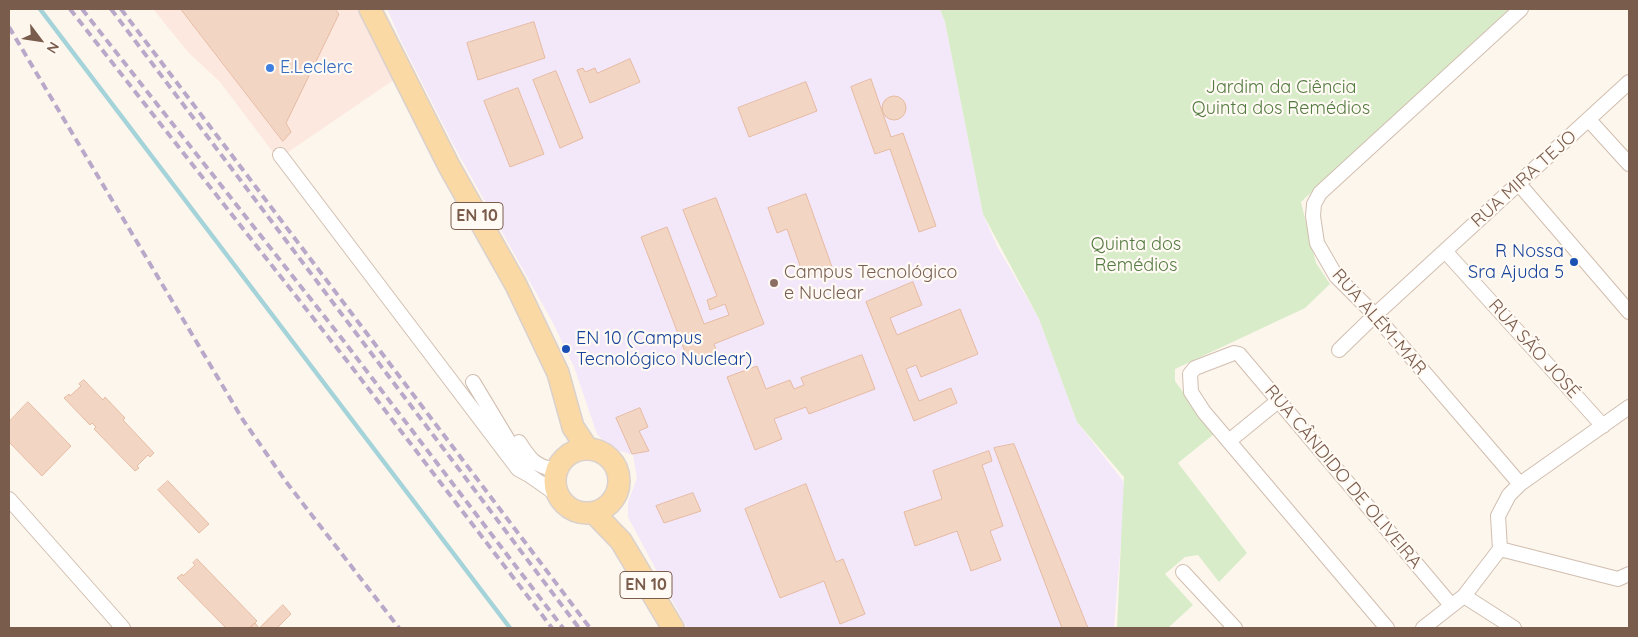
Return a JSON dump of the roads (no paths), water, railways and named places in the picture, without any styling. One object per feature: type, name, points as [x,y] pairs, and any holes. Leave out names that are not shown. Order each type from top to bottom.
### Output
[{"type":"main road","name":"EN 10","points":[[370,9],[449,166],[516,285],[558,373],[579,451],[603,452],[612,460],[618,470],[620,482],[614,499],[620,541]]},
{"type":"main road","points":[[579,451],[562,461],[557,470],[556,488],[565,505],[584,513],[594,513],[606,508],[614,499]]},
{"type":"main road","name":"EN 10","points":[[594,513],[620,541],[672,628]]},
{"type":"street","name":"RUA ALÉM-MAR","points":[[1520,484],[1375,315],[1336,276],[1317,243],[1313,216],[1314,204],[1320,193],[1521,9]]},
{"type":"street","name":"RUA MIRA TEJO","points":[[1339,350],[1629,82]]},
{"type":"street","points":[[1589,120],[1629,164]]},
{"type":"street","points":[[280,155],[518,469],[559,496]]},
{"type":"street","points":[[1518,184],[1629,312]]},
{"type":"street","name":"RUA SÃO JOSÉ","points":[[1445,251],[1603,426]]},
{"type":"street","name":"RUA CÂNDIDO DE OLIVEIRA","points":[[1228,441],[1204,412],[1191,392],[1190,374],[1195,368],[1234,353],[1239,354],[1452,605]]},
{"type":"street","points":[[529,475],[475,380],[534,463],[557,470]]},
{"type":"street","points":[[1278,401],[1228,441],[1388,628]]},
{"type":"street","points":[[1422,628],[1464,596],[1500,549],[1498,516],[1509,495],[1520,484],[1629,407]]},
{"type":"street","points":[[9,499],[123,628]]},
{"type":"street","points":[[1500,549],[1618,579],[1629,574]]},
{"type":"street","points":[[1182,572],[1235,628]]},
{"type":"street","points":[[1464,596],[1514,628]]},
{"type":"waterway","points":[[40,9],[510,628]]},
{"type":"railway","points":[[70,9],[351,366],[552,628]]},
{"type":"railway","points":[[82,9],[343,340],[563,628]]},
{"type":"railway","points":[[111,9],[579,628]]},
{"type":"railway","points":[[121,9],[590,628]]},
{"type":"railway","points":[[9,27],[243,420],[287,483],[399,628]]},
{"type":"place","name":"E.Leclerc","points":[[270,68]]},
{"type":"place","name":"R Nossa Sra Ajuda 5","points":[[1574,262]]},
{"type":"place","name":"Campus Tecnológico e Nuclear","points":[[774,283]]},
{"type":"place","name":"EN 10 (Campus Tecnológico Nuclear)","points":[[566,349]]},
{"type":"park label","name":"Jardim da Ciência Quinta dos Remédios","points":[[1281,98]]},
{"type":"park label","name":"Quinta dos Remédios","points":[[1136,255]]}]
